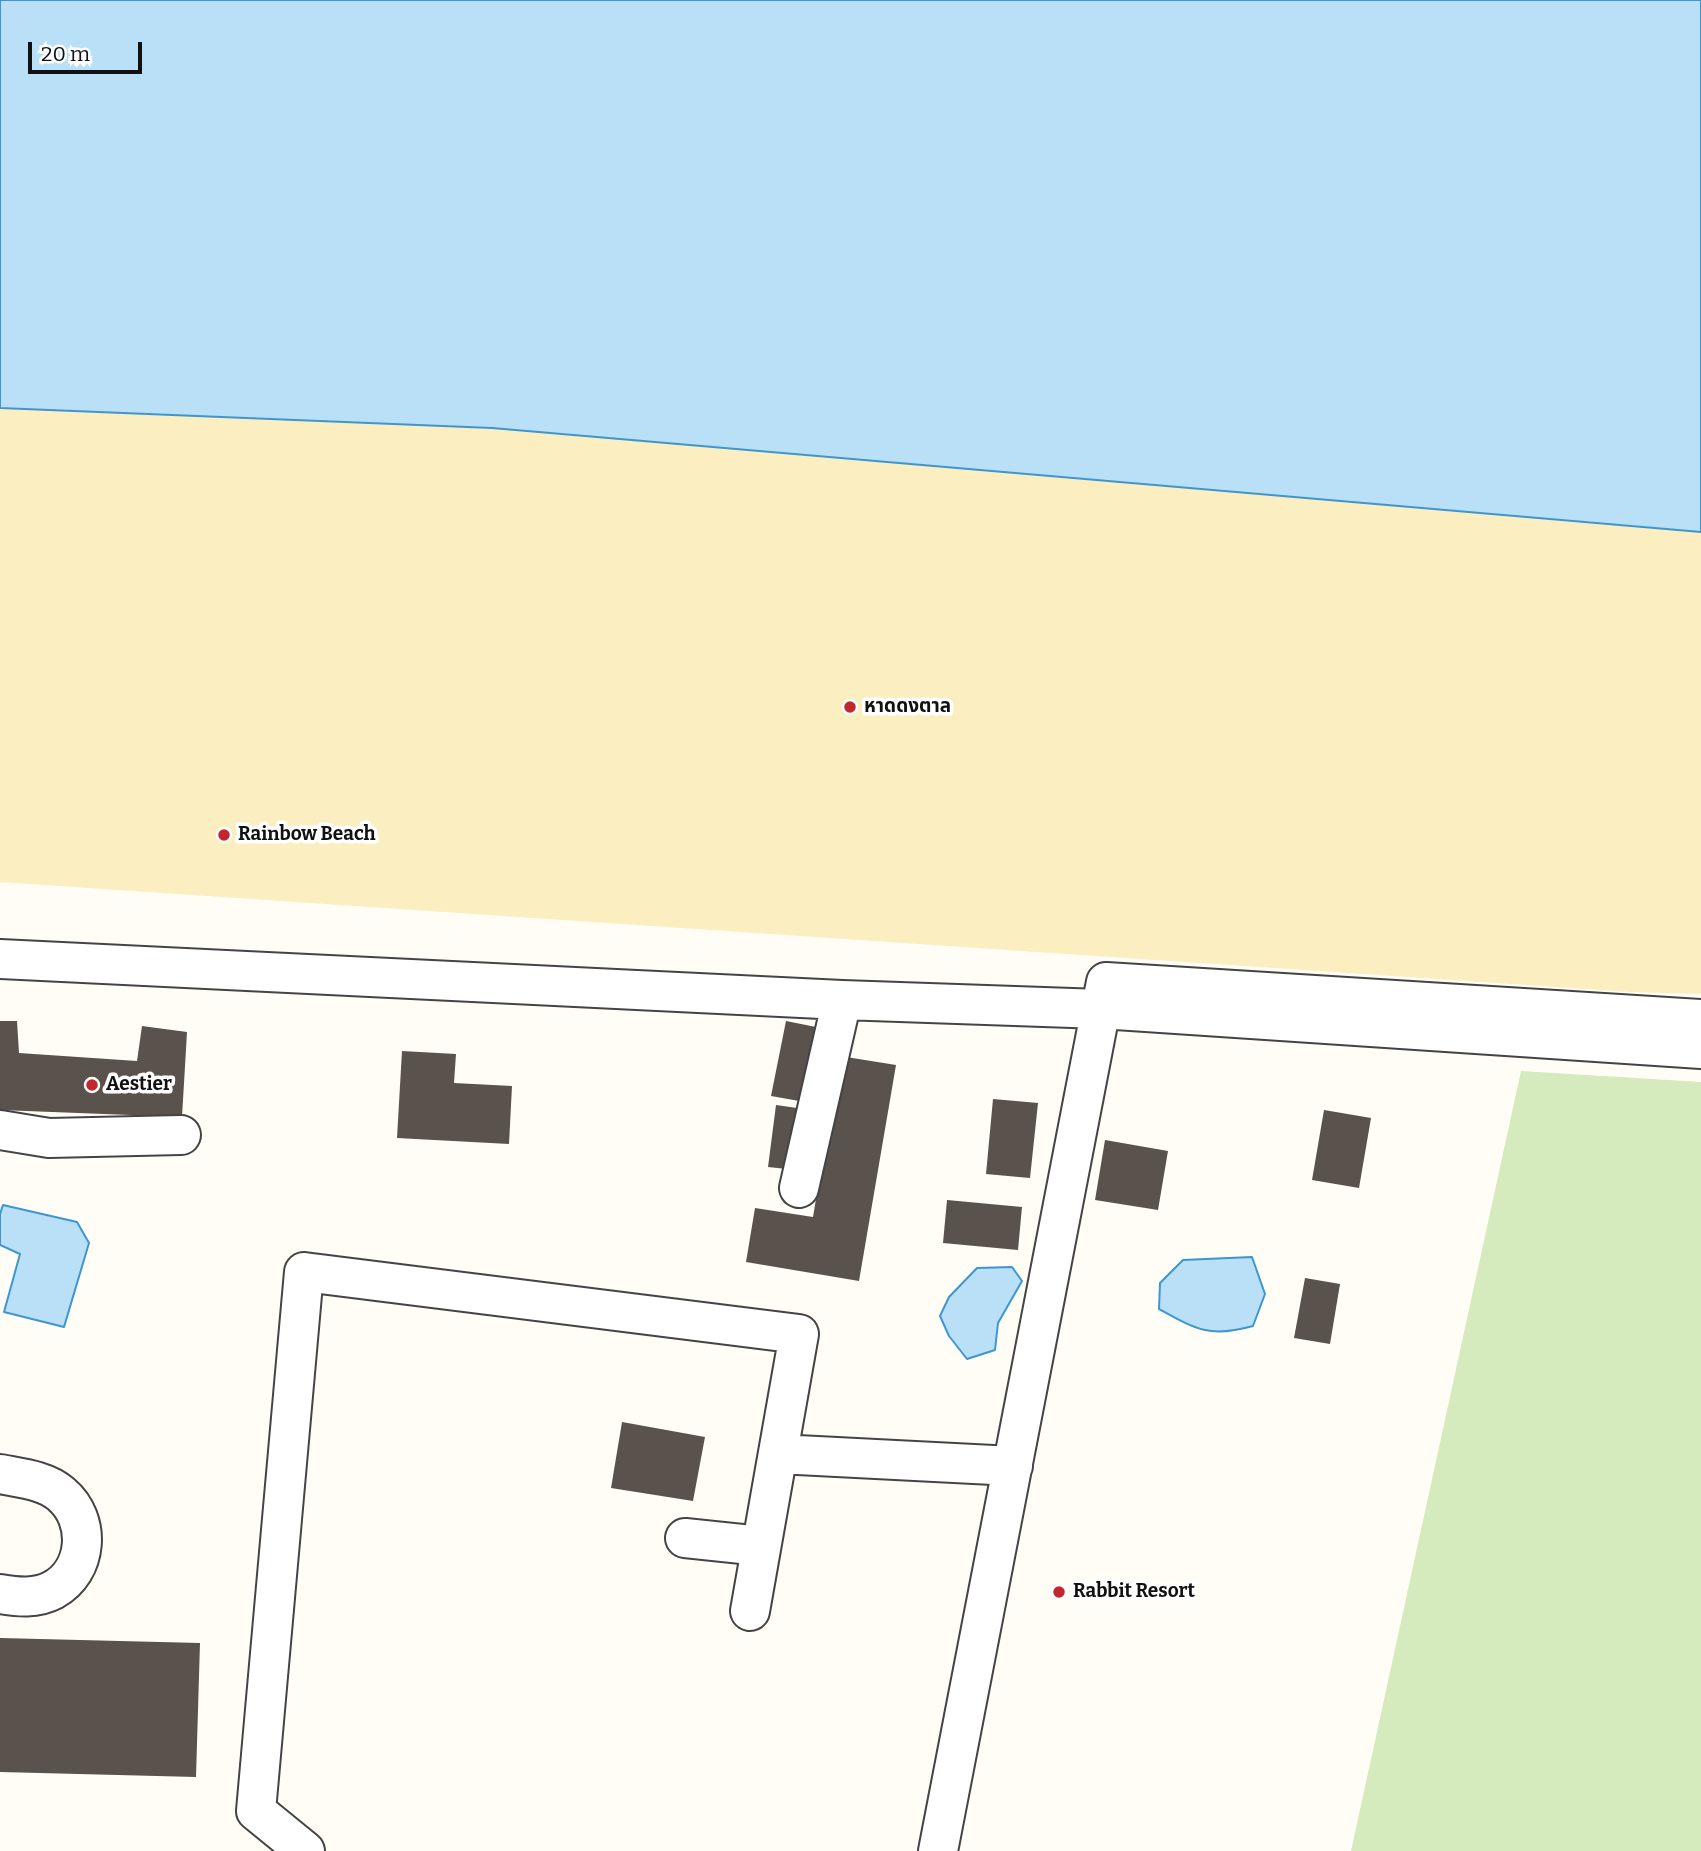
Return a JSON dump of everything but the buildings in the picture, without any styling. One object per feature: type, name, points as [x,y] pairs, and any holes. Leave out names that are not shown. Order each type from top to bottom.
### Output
[{"type":"street","points":[[0,959],[842,1000],[1104,995],[1701,1019]]},
{"type":"street","points":[[1104,995],[1701,1049]]},
{"type":"street","points":[[938,1851],[1104,995]]},
{"type":"street","points":[[799,1188],[842,1000]]},
{"type":"street","points":[[0,1130],[49,1138],[181,1135]]},
{"type":"street","points":[[305,1851],[256,1811],[304,1272],[799,1335],[750,1611]]},
{"type":"street","points":[[778,1454],[1013,1466]]},
{"type":"street","points":[[0,1475],[34,1480],[61,1494],[77,1516],[84,1542],[75,1571],[52,1590],[24,1598],[0,1594]]},
{"type":"street","points":[[685,1538],[761,1546]]},
{"type":"green space","points":[[1521,1071],[1701,1082],[1701,1851],[1351,1851]]},
{"type":"sand","name":"หาดดงตาล","points":[[0,408],[492,428],[1701,532],[1701,994],[1630,992],[0,882]]},
{"type":"water","points":[[0,0],[1701,0],[1701,532],[492,428],[0,408]]},
{"type":"water","points":[[3,1205],[77,1222],[89,1243],[64,1327],[4,1312],[20,1254],[0,1245],[0,1214]]},
{"type":"water","points":[[1252,1257],[1265,1294],[1253,1326],[1226,1331],[1204,1330],[1159,1309],[1160,1283],[1183,1260]]},
{"type":"water","points":[[1012,1267],[1022,1281],[998,1323],[995,1350],[967,1359],[949,1336],[940,1316],[949,1297],[977,1268]]},
{"type":"place","name":"หาดดงตาล","points":[[850,707]]},
{"type":"place","name":"Rainbow Beach","points":[[224,835]]},
{"type":"place","name":"Aestier","points":[[92,1085]]},
{"type":"place","name":"Rabbit Resort","points":[[1059,1592]]}]
